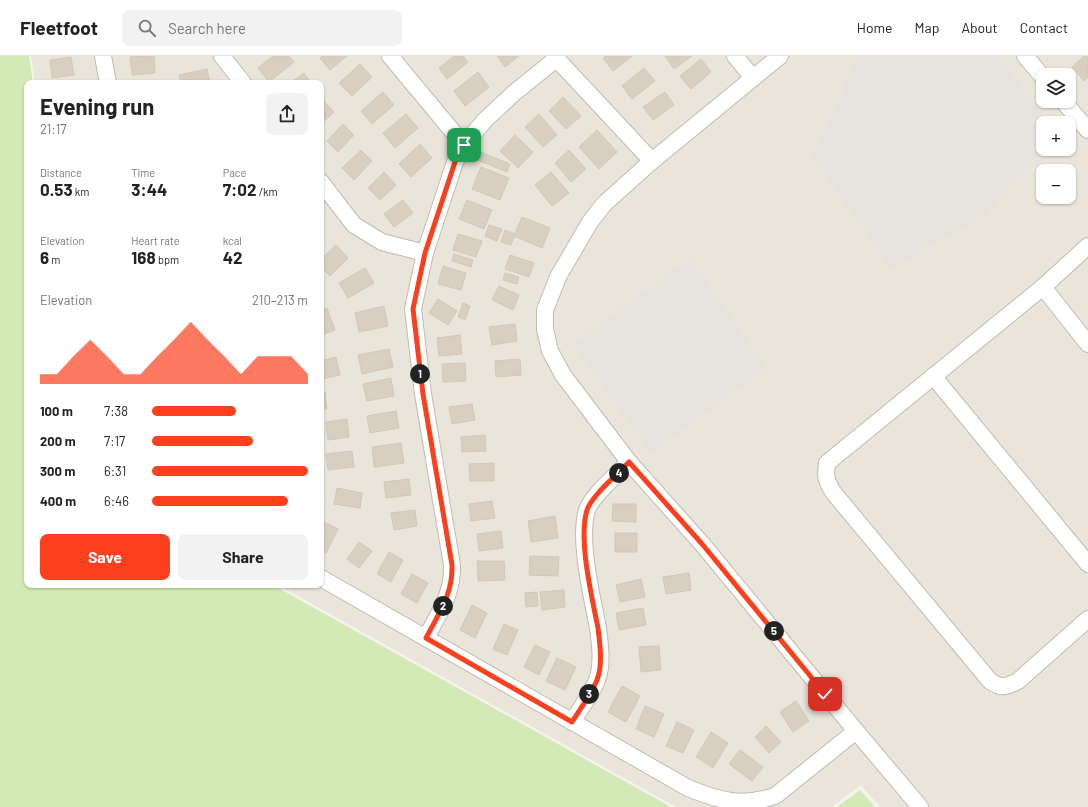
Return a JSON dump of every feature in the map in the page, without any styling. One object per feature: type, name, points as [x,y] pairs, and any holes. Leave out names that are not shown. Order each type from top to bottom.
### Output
[{"type":"street","points":[[104,56],[108,80]]},
{"type":"street","points":[[222,56],[241,80]]},
{"type":"street","points":[[390,56],[464,145]]},
{"type":"street","points":[[735,56],[753,78]]},
{"type":"street","points":[[780,56],[652,161],[604,204],[590,222],[558,277],[545,310],[545,329],[550,351],[563,376],[629,462],[703,545],[856,732],[920,807]]},
{"type":"street","points":[[1025,56],[1036,69]]},
{"type":"street","points":[[426,638],[444,604],[451,587],[453,576],[423,394],[413,309],[425,253],[455,162],[464,145],[491,114],[555,58],[652,161]]},
{"type":"street","points":[[1069,108],[1088,130]]},
{"type":"street","points":[[324,186],[354,225],[382,242],[425,253]]},
{"type":"street","points":[[1088,246],[1043,287],[828,463],[825,474],[827,482],[833,492],[990,681],[999,686],[1007,686],[1018,681],[1088,619]]},
{"type":"street","points":[[1043,287],[1088,344]]},
{"type":"street","points":[[933,376],[1088,564]]},
{"type":"street","points":[[572,722],[597,680],[600,666],[600,645],[585,552],[584,526],[587,509],[595,497],[629,462]]},
{"type":"street","points":[[324,580],[688,788],[716,800],[733,803],[764,800],[775,796],[856,732]]},
{"type":"shaded area","points":[[31,56],[1088,56],[1088,807],[880,807],[861,785],[832,807],[676,807],[283,588],[324,588],[324,80],[35,80]]},
{"type":"shaded area","points":[[859,56],[997,56],[1043,116],[1036,116],[1036,156],[1038,156],[986,214],[891,269],[812,156]]},
{"type":"shaded area","points":[[690,258],[767,368],[651,453],[573,345]]},
{"type":"green space","points":[[0,56],[29,56],[33,80],[24,80],[24,588],[278,588],[671,807],[0,807]]},
{"type":"green space","points":[[860,790],[875,807],[837,807]]},
{"type":"building","points":[[154,56],[155,73],[132,75],[130,57]]},
{"type":"building","points":[[273,56],[289,56],[294,62],[272,80],[267,80],[258,68]]},
{"type":"building","points":[[322,56],[347,56],[330,70],[320,58]]},
{"type":"building","points":[[454,56],[463,56],[468,62],[447,79],[439,68]]},
{"type":"building","points":[[497,56],[519,56],[505,67]]},
{"type":"building","points":[[606,56],[632,56],[613,71],[603,58]]},
{"type":"building","points":[[665,56],[692,56],[674,69]]},
{"type":"building","points":[[1084,56],[1088,57],[1088,77],[1084,81],[1076,72],[1076,68],[1072,67]]},
{"type":"building","points":[[71,57],[74,75],[52,78],[50,60]]},
{"type":"building","points":[[701,59],[711,72],[691,89],[680,76]]},
{"type":"building","points":[[360,64],[372,77],[352,96],[339,83]]},
{"type":"building","points":[[644,68],[655,81],[632,99],[622,86]]},
{"type":"building","points":[[207,69],[209,80],[180,80],[179,75]]},
{"type":"building","points":[[478,72],[489,87],[465,106],[454,91]]},
{"type":"building","points":[[304,73],[309,80],[294,80]]},
{"type":"building","points":[[383,92],[394,105],[372,124],[361,111]]},
{"type":"building","points":[[665,92],[674,105],[653,120],[643,107]]},
{"type":"building","points":[[563,97],[581,116],[566,129],[549,111]]},
{"type":"building","points":[[324,101],[334,112],[324,121]]},
{"type":"building","points":[[406,114],[418,128],[395,148],[383,133]]},
{"type":"building","points":[[539,114],[557,135],[543,147],[525,127]]},
{"type":"building","points":[[343,124],[354,135],[338,152],[327,141]]},
{"type":"building","points":[[597,130],[617,152],[599,169],[579,147]]},
{"type":"building","points":[[515,135],[533,152],[518,168],[500,151]]},
{"type":"building","points":[[420,144],[432,158],[411,177],[399,164]]},
{"type":"building","points":[[361,150],[372,161],[354,180],[342,168]]},
{"type":"building","points":[[569,150],[586,169],[571,182],[555,163]]},
{"type":"building","points":[[478,151],[510,164],[507,172],[475,159]]},
{"type":"building","points":[[481,167],[509,178],[500,200],[472,189]]},
{"type":"building","points":[[384,172],[396,185],[380,200],[368,188]]},
{"type":"building","points":[[551,172],[569,193],[552,206],[535,185]]},
{"type":"building","points":[[403,200],[413,213],[394,227],[384,214]]},
{"type":"building","points":[[467,200],[492,210],[484,229],[459,219]]},
{"type":"building","points":[[522,217],[550,228],[542,248],[514,236]]},
{"type":"building","points":[[489,225],[502,229],[497,241],[485,236]]},
{"type":"building","points":[[505,230],[515,234],[511,245],[501,242]]},
{"type":"building","points":[[458,234],[482,241],[476,257],[453,250]]},
{"type":"building","points":[[336,245],[348,258],[330,276],[324,270],[324,256]]},
{"type":"building","points":[[454,254],[473,260],[471,267],[452,261]]},
{"type":"building","points":[[510,255],[534,263],[529,277],[505,269]]},
{"type":"building","points":[[443,266],[466,273],[461,290],[438,284]]},
{"type":"building","points":[[365,268],[374,283],[348,298],[339,283]]},
{"type":"building","points":[[505,273],[519,277],[517,284],[503,280]]},
{"type":"building","points":[[499,286],[519,295],[513,310],[492,300]]},
{"type":"building","points":[[438,299],[457,311],[448,325],[429,313]]},
{"type":"building","points":[[463,303],[470,306],[465,320],[458,317]]},
{"type":"building","points":[[384,306],[388,326],[359,332],[355,313]]},
{"type":"building","points":[[327,308],[335,330],[324,334],[324,310]]},
{"type":"building","points":[[515,324],[517,341],[492,345],[489,327]]},
{"type":"building","points":[[460,335],[462,354],[439,356],[437,338]]},
{"type":"building","points":[[389,349],[393,367],[362,374],[358,355]]},
{"type":"building","points":[[336,357],[340,375],[324,378],[324,360]]},
{"type":"building","points":[[520,359],[521,375],[496,377],[495,361]]},
{"type":"building","points":[[465,363],[466,381],[443,382],[442,364]]},
{"type":"building","points":[[391,378],[394,396],[367,401],[363,384]]},
{"type":"building","points":[[324,392],[325,392],[327,409],[324,410]]},
{"type":"building","points":[[472,404],[475,420],[452,424],[449,407]]},
{"type":"building","points":[[396,411],[399,428],[370,433],[367,416]]},
{"type":"building","points":[[347,419],[349,437],[328,440],[326,422]]},
{"type":"building","points":[[485,435],[486,451],[462,452],[461,437]]},
{"type":"building","points":[[401,443],[404,463],[374,467],[372,447]]},
{"type":"building","points":[[352,451],[354,467],[328,470],[326,454]]},
{"type":"building","points":[[494,463],[494,481],[470,481],[469,464]]},
{"type":"building","points":[[409,479],[411,495],[386,498],[384,482]]},
{"type":"building","points":[[337,488],[362,493],[360,508],[334,504]]},
{"type":"building","points":[[492,501],[495,518],[471,521],[469,504]]},
{"type":"building","points":[[613,504],[636,504],[636,522],[612,521]]},
{"type":"building","points":[[415,510],[417,526],[394,530],[391,513]]},
{"type":"building","points":[[555,516],[558,538],[531,542],[528,521]]},
{"type":"building","points":[[324,522],[338,529],[326,553],[324,552]]},
{"type":"building","points":[[501,531],[503,548],[479,551],[477,534]]},
{"type":"building","points":[[615,533],[637,533],[637,552],[615,552]]},
{"type":"building","points":[[359,542],[372,551],[359,568],[347,559]]},
{"type":"building","points":[[389,552],[403,560],[391,582],[377,574]]},
{"type":"building","points":[[530,556],[559,557],[558,576],[529,575]]},
{"type":"building","points":[[477,561],[504,561],[505,580],[478,581]]},
{"type":"building","points":[[689,573],[691,590],[666,594],[663,577]]},
{"type":"building","points":[[412,574],[428,583],[417,603],[401,594]]},
{"type":"building","points":[[641,579],[645,597],[620,602],[616,585]]},
{"type":"building","points":[[564,590],[565,607],[542,610],[540,592]]},
{"type":"building","points":[[537,592],[538,606],[526,607],[525,593]]},
{"type":"building","points":[[472,605],[487,613],[475,638],[460,630]]},
{"type":"building","points":[[643,608],[646,625],[619,630],[616,613]]},
{"type":"building","points":[[504,624],[518,630],[507,655],[493,649]]},
{"type":"building","points":[[535,645],[550,652],[539,675],[524,667]]},
{"type":"building","points":[[659,646],[661,670],[641,672],[639,647]]},
{"type":"building","points":[[557,658],[576,667],[565,690],[546,681]]},
{"type":"building","points":[[622,686],[640,696],[626,722],[608,712]]},
{"type":"building","points":[[796,701],[809,721],[793,732],[780,712]]},
{"type":"building","points":[[645,706],[664,714],[654,737],[636,729]]},
{"type":"building","points":[[677,722],[694,730],[683,753],[666,746]]},
{"type":"building","points":[[766,726],[781,742],[769,753],[755,737]]},
{"type":"building","points":[[711,732],[728,743],[713,768],[696,757]]},
{"type":"building","points":[[740,750],[763,767],[752,781],[729,764]]},
{"type":"route","points":[[464,145],[455,162],[425,253],[413,309],[423,394],[453,576],[451,587],[444,604],[426,638],[572,722],[597,680],[600,666],[600,645],[585,552],[584,526],[587,509],[595,497],[629,462],[703,545],[825,694]]}]
